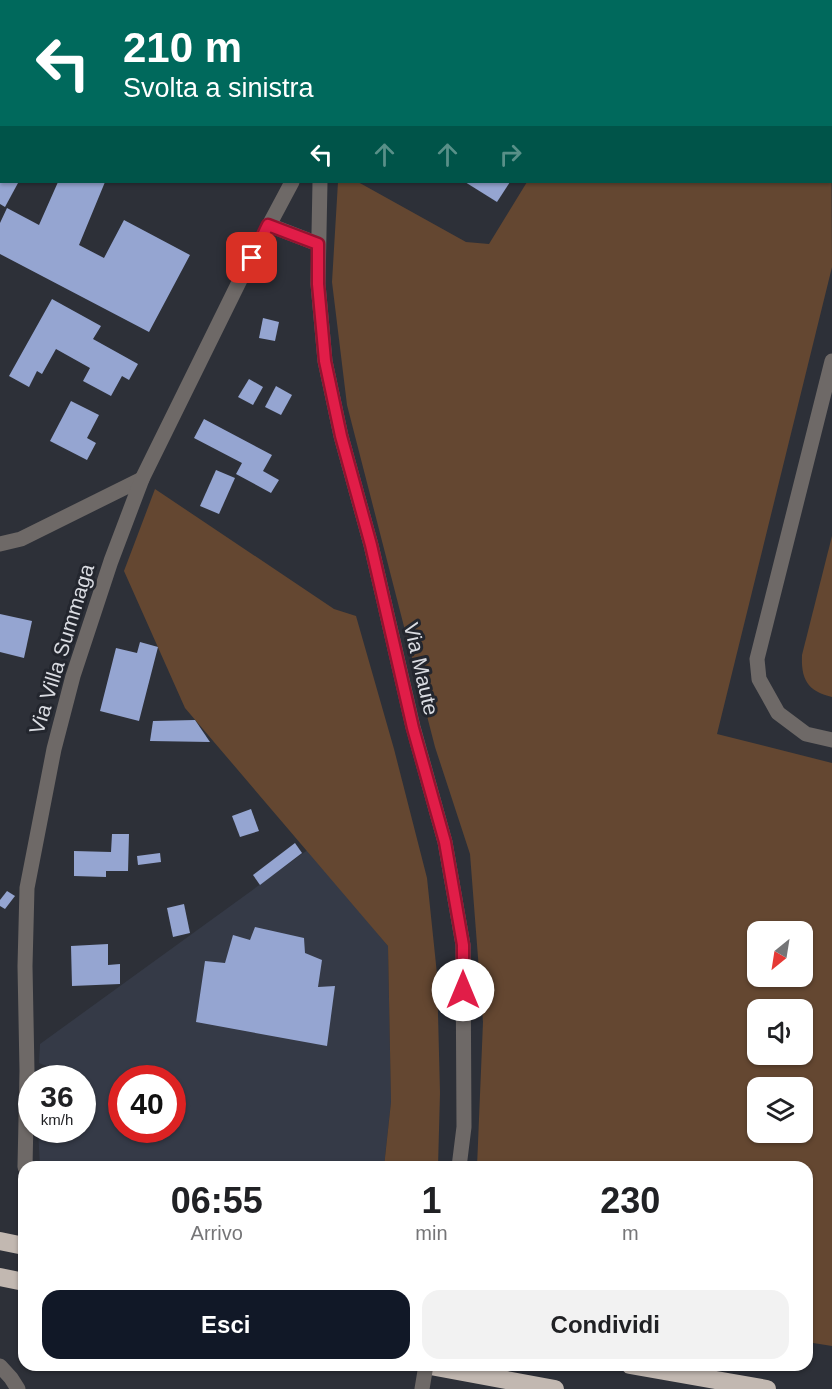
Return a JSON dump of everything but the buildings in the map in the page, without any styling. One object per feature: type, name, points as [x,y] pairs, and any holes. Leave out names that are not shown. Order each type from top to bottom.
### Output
[{"type":"highway","points":[[0,1241],[18,1245]]},
{"type":"highway","points":[[0,1277],[18,1281]]},
{"type":"highway","points":[[458,1371],[555,1389]]},
{"type":"highway","points":[[664,1371],[767,1389]]},
{"type":"street","name":"Via Villa Summaga","points":[[25,1161],[27,888],[54,749],[73,676],[111,561],[142,479],[290,183]]},
{"type":"street","name":"Via Maute","points":[[320,183],[318,284],[325,361],[341,436],[371,545],[413,728],[445,842],[463,945],[464,1126],[460,1161]]},
{"type":"street","points":[[268,225],[318,244]]},
{"type":"street","points":[[832,361],[757,659],[759,679],[778,713],[806,734],[832,740]]},
{"type":"street","points":[[0,544],[21,539],[142,479]]},
{"type":"street","points":[[0,1366],[18,1389]]},
{"type":"street","points":[[422,1389],[425,1371]]},
{"type":"shaded area","points":[[338,183],[360,183],[466,242],[489,244],[526,183],[831,183],[832,267],[717,734],[832,763],[832,1346],[813,1343],[813,1161],[477,1161],[483,1022],[470,854],[435,747],[347,405],[332,282]]},
{"type":"shaded area","points":[[155,489],[334,609],[356,616],[394,749],[427,878],[437,974],[440,1093],[438,1161],[385,1161],[391,1102],[388,946],[185,708],[124,571]]},
{"type":"shaded area","points":[[832,536],[832,697],[817,691],[807,683],[804,677],[802,655]]},
{"type":"shaded area","points":[[309,849],[388,946],[391,1102],[385,1161],[40,1161],[39,1143],[96,1143],[96,1065],[44,1065],[39,1063],[40,1044]]},
{"type":"route","points":[[252,258],[268,225],[318,244],[318,284],[325,361],[341,436],[371,545],[413,728],[445,842],[463,945],[463,990]]}]
